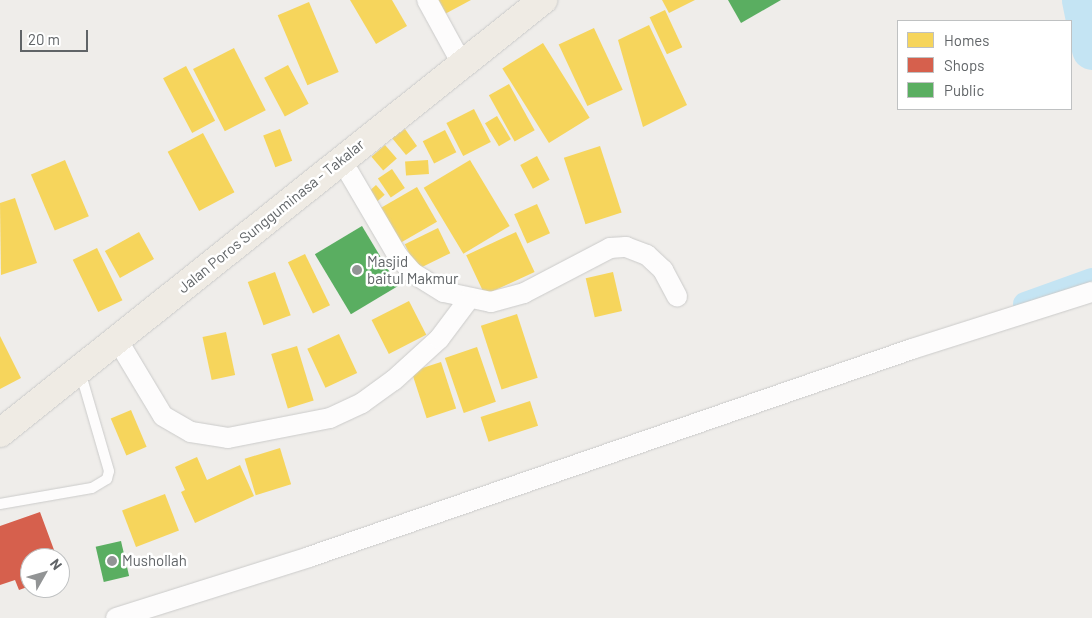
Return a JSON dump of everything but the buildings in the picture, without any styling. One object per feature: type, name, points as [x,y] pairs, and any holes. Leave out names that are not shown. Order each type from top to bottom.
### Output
[{"type":"highway","name":"Jalan Poros Sungguminasa - Takalar","points":[[0,433],[118,341],[341,159],[543,0]]},
{"type":"street","points":[[427,0],[462,64]]},
{"type":"street","points":[[341,159],[403,262],[413,273],[444,292],[469,299],[491,302],[524,293],[610,248],[626,247],[653,260],[663,270],[677,296]]},
{"type":"street","points":[[116,618],[310,557],[912,349],[1092,292]]},
{"type":"street","points":[[118,341],[163,416],[191,432],[228,438],[330,418],[362,403],[394,380],[439,339],[469,299]]},
{"type":"lane","points":[[0,504],[92,488],[107,480],[109,471],[80,370]]},
{"type":"waterway","points":[[1082,0],[1092,49]]},
{"type":"waterway","points":[[1025,304],[1092,280]]},
{"type":"place","name":"Masjid baitul Makmur","points":[[357,270]]},
{"type":"place","name":"Mushollah","points":[[112,561]]}]
